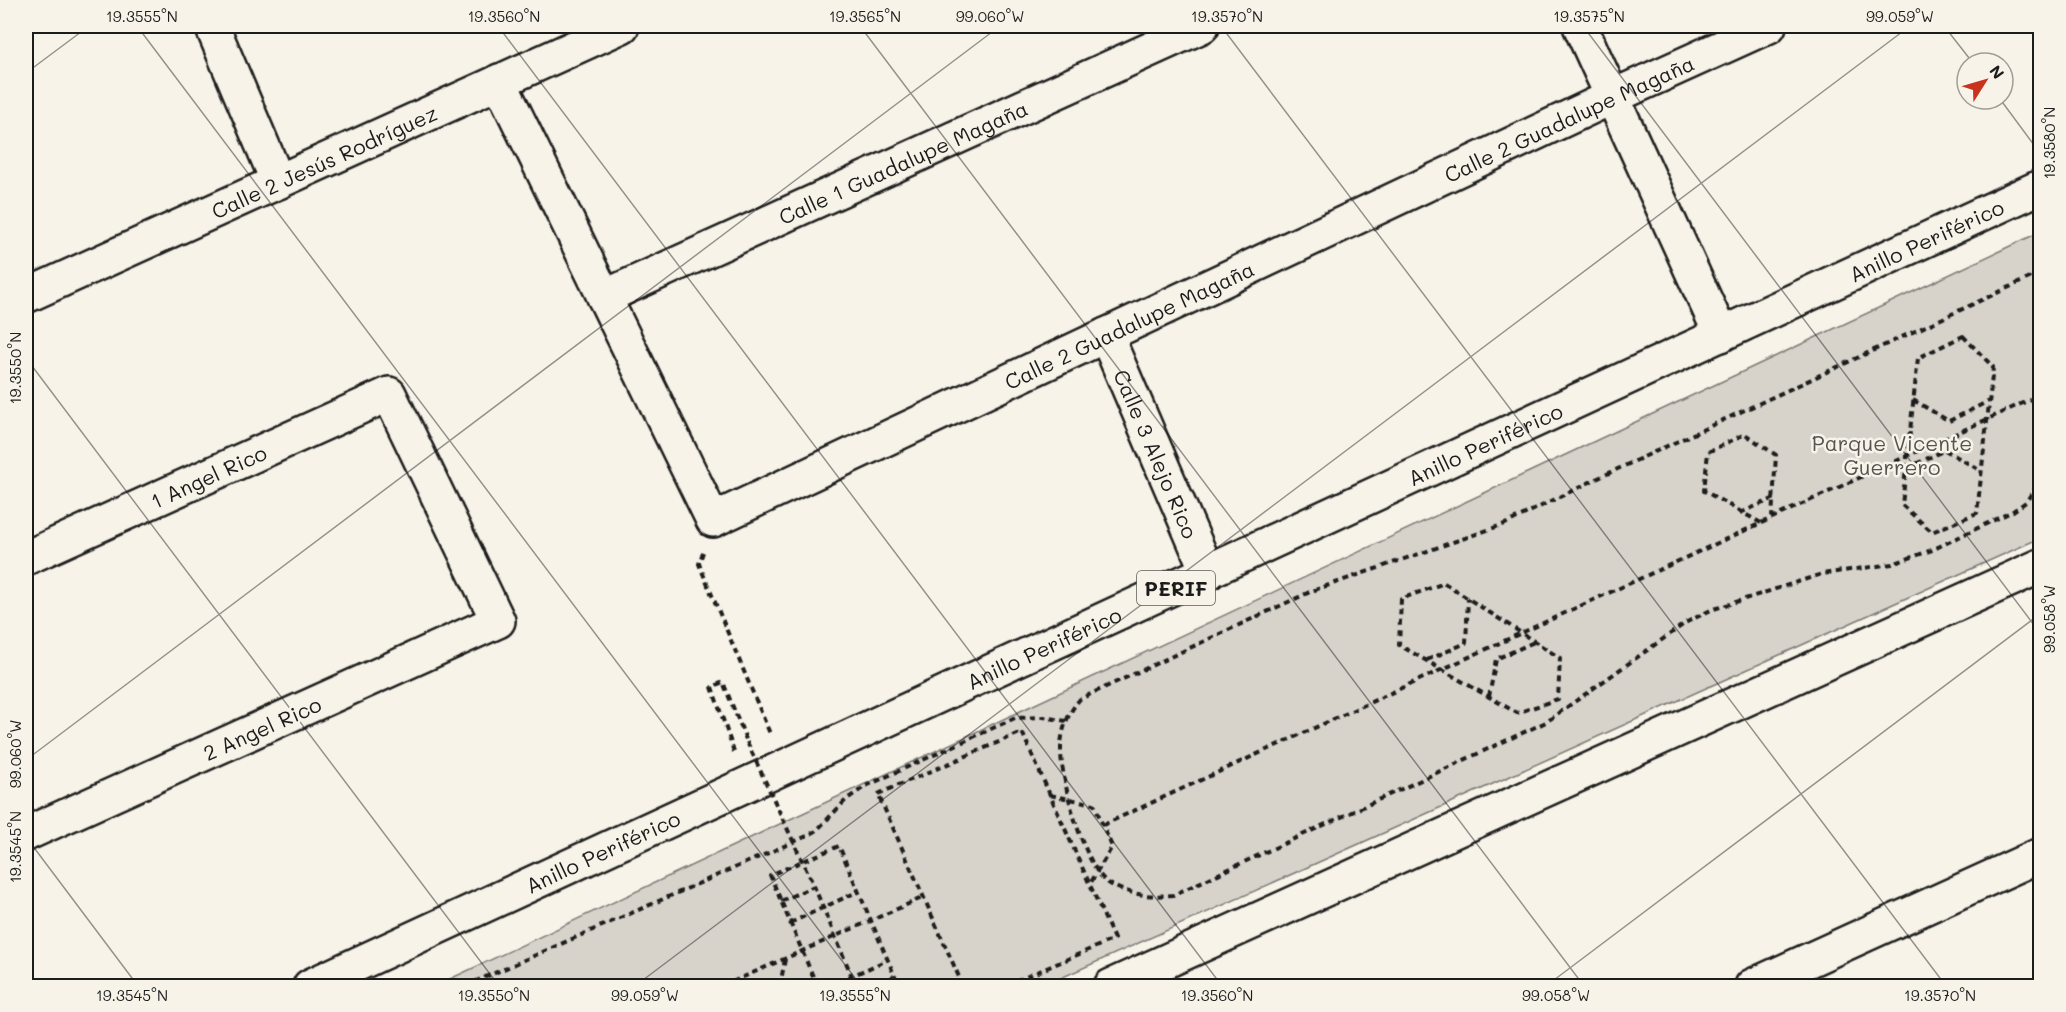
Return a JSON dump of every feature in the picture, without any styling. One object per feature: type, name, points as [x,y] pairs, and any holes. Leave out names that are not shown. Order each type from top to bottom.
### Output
[{"type":"street","points":[[212,26],[278,182]]},
{"type":"street","name":"Calle 2 Jesús Rodríguez","points":[[26,296],[622,26]]},
{"type":"street","name":"Calle 1 Guadalupe Magaña","points":[[604,297],[1202,26]]},
{"type":"street","points":[[1581,26],[1721,335]]},
{"type":"street","name":"Calle 2 Guadalupe Magaña","points":[[713,519],[1612,97],[1769,26]]},
{"type":"street","points":[[499,81],[713,519]]},
{"type":"street","name":"Anillo Periférico","points":[[310,987],[2040,187]]},
{"type":"street","name":"Calle 3 Alejo Rico","points":[[1106,335],[1208,573]]},
{"type":"street","name":"1 Angel Rico","points":[[26,558],[389,394],[498,621]]},
{"type":"street","points":[[1111,987],[2040,566]]},
{"type":"street","name":"2 Angel Rico","points":[[26,834],[498,621]]},
{"type":"street","points":[[1752,987],[2040,855]]},
{"type":"path","points":[[2040,275],[1594,480],[1505,524],[1312,591],[1080,699],[1070,711],[1066,722],[1061,749],[1062,769],[1090,859],[1106,881],[1129,892],[1154,896],[1173,894],[1546,723],[1687,622],[1711,610],[1822,574],[1892,564],[1932,550],[2002,516],[2026,502],[2037,485],[2040,470]]},
{"type":"path","points":[[1963,336],[1993,367],[1987,420],[1977,513],[1932,532],[1902,505],[1918,358],[1963,336]]},
{"type":"path","points":[[1103,825],[2040,395]]},
{"type":"path","points":[[1913,400],[1950,421],[1989,401]]},
{"type":"path","points":[[1761,523],[1704,491],[1708,452],[1745,434],[1776,455],[1772,518]]},
{"type":"path","points":[[1906,469],[1945,450],[1981,471]]},
{"type":"path","points":[[1740,513],[1775,498]]},
{"type":"path","points":[[713,519],[699,564],[784,768]]},
{"type":"path","points":[[1444,582],[1468,598],[1560,658],[1558,699],[1517,713],[1399,645],[1401,599],[1444,582]]},
{"type":"path","points":[[1426,660],[1466,643],[1468,598]]},
{"type":"path","points":[[1489,697],[1496,659],[1534,642]]},
{"type":"path","points":[[731,745],[712,687],[723,682],[747,742],[814,886],[856,987]]},
{"type":"path","points":[[465,987],[807,836],[816,831],[847,798],[866,786],[1015,718],[1044,717],[1066,722]]},
{"type":"path","points":[[963,987],[878,794],[1022,732],[1114,939],[1005,987]]},
{"type":"path","points":[[1050,795],[1094,804],[1112,847],[1090,885]]},
{"type":"path","points":[[817,987],[770,875],[839,846],[899,987]]},
{"type":"path","points":[[781,901],[814,886]]},
{"type":"path","points":[[790,923],[859,891]]},
{"type":"path","points":[[723,987],[924,897]]},
{"type":"path","points":[[780,987],[784,959]]},
{"type":"path","points":[[829,987],[888,960]]},
{"type":"path","points":[[872,986],[894,976]]},
{"type":"green space","name":"Parque Vicente Guerrero","points":[[2040,232],[2040,538],[1043,986],[435,986]]}]
